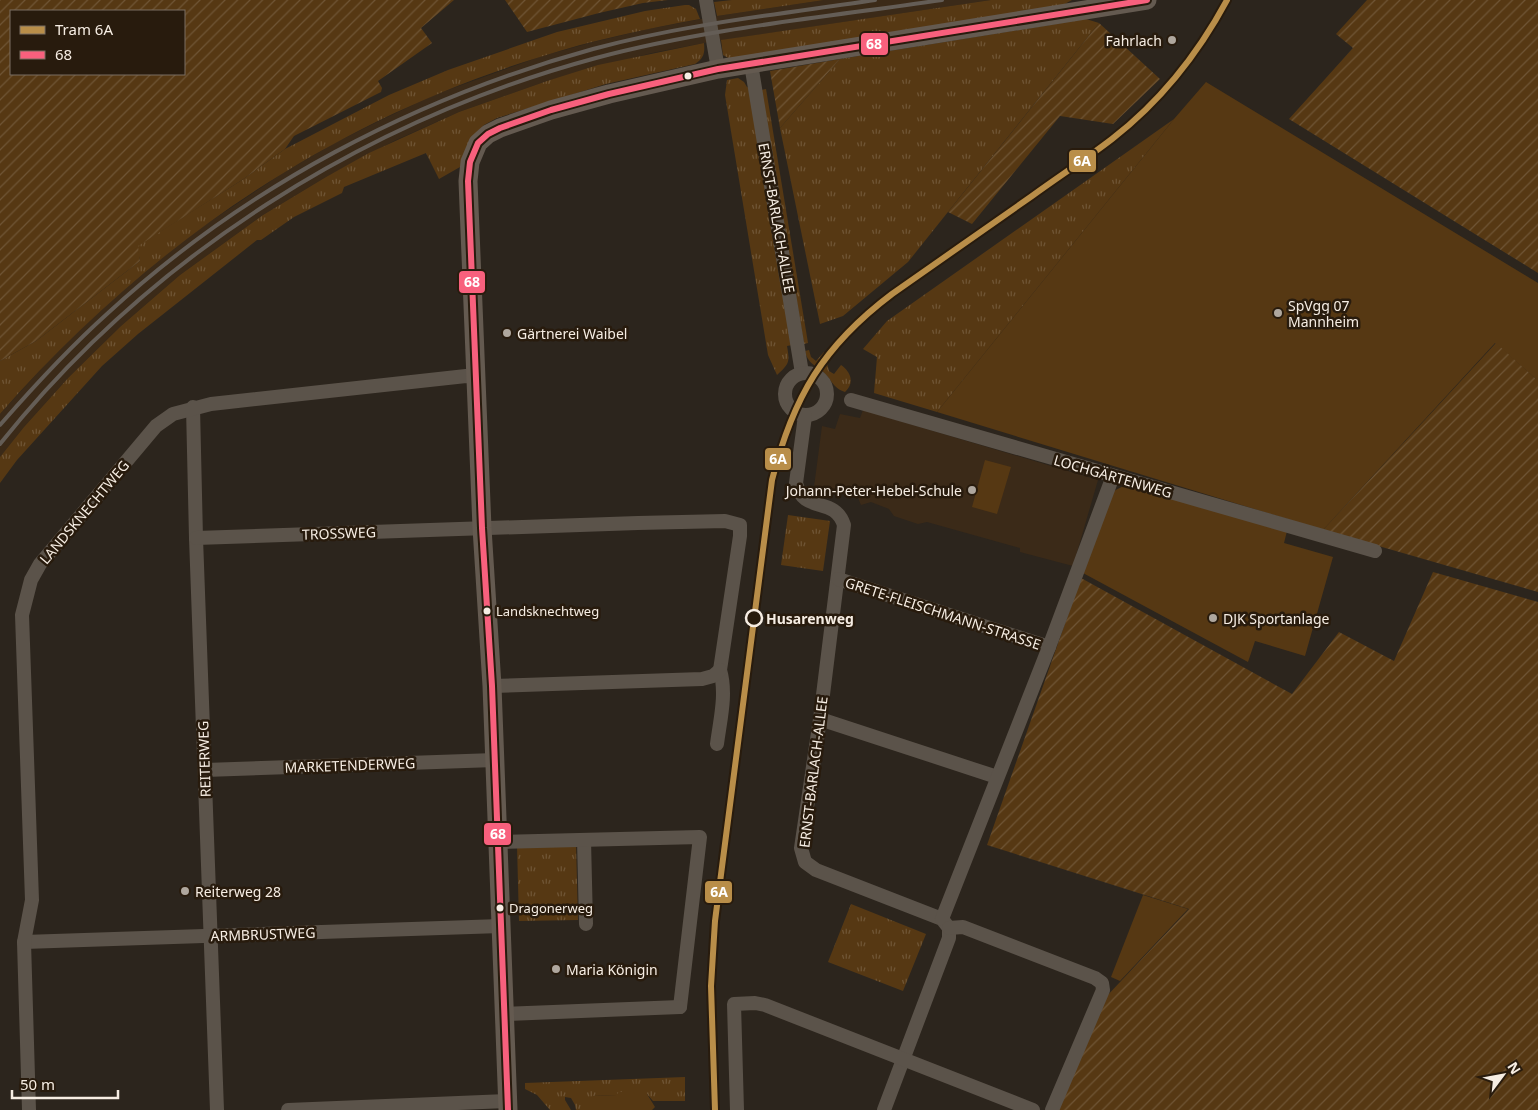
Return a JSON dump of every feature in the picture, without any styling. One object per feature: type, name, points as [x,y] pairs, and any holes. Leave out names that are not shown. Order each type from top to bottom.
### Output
[{"type":"street","points":[[706,0],[718,69]]},
{"type":"street","points":[[288,1110],[507,1106],[492,686],[482,528],[468,181],[470,162],[478,143],[488,134],[500,128],[551,110],[608,94],[718,69],[1147,0]]},
{"type":"street","name":"ERNST-BARLACH-ALLEE","points":[[751,64],[802,373]]},
{"type":"street","points":[[802,373],[814,374],[820,378],[827,390],[827,397],[820,411],[805,416],[793,411],[787,405],[784,397],[788,381],[794,375],[802,373]]},
{"type":"street","name":"LANDSKNECHTWEG","points":[[30,1110],[24,942],[32,900],[22,615],[31,580],[40,564],[156,426],[173,414],[193,407],[210,404],[466,376],[476,378]]},
{"type":"street","name":"LOCHGÄRTENWEG","points":[[851,400],[1375,551]]},
{"type":"street","name":"REITERWEG","points":[[193,407],[210,936],[218,1110]]},
{"type":"street","name":"ERNST-BARLACH-ALLEE","points":[[805,416],[796,483],[798,492],[805,500],[835,510],[841,516],[844,525],[820,719],[801,848],[805,862],[816,870],[946,923]]},
{"type":"street","name":"GRETE-FLEISCHMANN-STRASSE","points":[[946,923],[997,777],[1049,647],[1113,476]]},
{"type":"street","points":[[482,528],[725,521],[740,525],[740,536],[720,670],[724,682],[724,693],[717,744]]},
{"type":"street","name":"TROSSWEG","points":[[196,538],[482,528]]},
{"type":"street","name":"GRETE-FLEISCHMANN-STRASSE","points":[[838,579],[1049,647]]},
{"type":"street","points":[[492,686],[702,680],[713,676],[720,670]]},
{"type":"street","points":[[820,719],[997,777]]},
{"type":"street","name":"MARKETENDERWEG","points":[[205,770],[495,760]]},
{"type":"street","points":[[498,842],[700,837],[682,1012],[505,1014]]},
{"type":"street","points":[[584,840],[586,924]]},
{"type":"street","points":[[884,1110],[949,938],[946,923],[963,926],[1095,978],[1102,983],[1103,990],[1052,1110]]},
{"type":"street","name":"ARMBRUSTWEG","points":[[24,942],[501,926]]},
{"type":"street","points":[[737,1110],[734,1004],[755,1003],[765,1005],[1033,1110]]},
{"type":"shaded area","points":[[824,0],[991,0],[704,43],[652,53],[547,81],[459,112],[394,141],[326,177],[263,215],[180,275],[121,326],[69,377],[0,457],[0,414],[62,346],[103,307],[190,235],[283,173],[333,144],[434,95],[539,57],[648,29],[717,16]]},
{"type":"shaded area","name":"Johann-Peter-Hebel-Schule","points":[[863,410],[1098,480],[1073,566],[1020,552],[1020,548],[927,522],[918,524],[894,516],[889,509],[871,502],[861,505],[856,493],[841,488],[839,494],[814,487],[822,426],[835,429],[840,414],[860,418]]},
{"type":"green space","points":[[0,0],[454,0],[421,28],[432,43],[378,81],[382,88],[381,92],[294,136],[285,149],[242,180],[138,246],[140,261],[36,341],[0,361]]},
{"type":"green space","points":[[505,0],[668,0],[643,3],[527,32]]},
{"type":"green space","points":[[732,0],[824,0],[717,16],[714,2]]},
{"type":"green space","points":[[991,0],[1072,0],[1061,6],[730,59],[723,55],[721,40]]},
{"type":"green space","points":[[1367,0],[1538,0],[1538,273],[1289,119],[1353,48],[1336,34]]},
{"type":"green space","points":[[685,5],[696,9],[700,19],[579,45],[462,84],[387,117],[314,155],[245,198],[179,245],[116,297],[56,354],[0,414],[0,361],[36,341],[140,261],[137,246],[242,180],[285,149],[389,95],[448,70],[557,32],[645,11]]},
{"type":"green space","points":[[1086,19],[1099,23],[908,262],[843,316],[820,324],[780,128],[840,59]]},
{"type":"green space","points":[[1099,23],[1160,79],[1113,124],[1060,116],[972,224],[948,212]]},
{"type":"green space","points":[[704,43],[703,55],[695,64],[606,84],[497,118],[484,125],[471,138],[460,167],[439,179],[426,153],[344,187],[342,193],[294,217],[261,240],[257,240],[138,334],[102,366],[17,460],[0,483],[0,457],[69,377],[121,326],[180,275],[263,215],[369,153],[459,112],[598,65]]},
{"type":"green space","points":[[840,59],[780,128],[770,71]]},
{"type":"green space","points":[[738,78],[749,88],[792,345],[787,346],[788,363],[777,375],[768,355],[725,95],[727,80]]},
{"type":"green space","name":"SpVgg 07 Mannheim","points":[[1206,82],[1538,283],[1537,380],[1495,343],[1323,530],[937,412]]},
{"type":"green space","points":[[766,89],[808,343],[804,344],[761,90]]},
{"type":"green space","points":[[1174,119],[937,412],[874,393],[877,357],[863,349],[887,321]]},
{"type":"green space","points":[[1496,343],[1536,379],[1538,378],[1538,592],[1323,530]]},
{"type":"green space","points":[[809,350],[811,357],[816,361],[824,352],[829,371],[834,374],[841,365],[847,371],[851,381],[845,392],[837,388],[825,373],[811,363],[805,351]]},
{"type":"green space","points":[[985,460],[1011,467],[997,514],[972,507]]},
{"type":"green space","name":"DJK Sportanlage","points":[[1125,485],[1287,531],[1284,543],[1333,557],[1305,656],[1255,641],[1248,662],[1083,573],[1114,491]]},
{"type":"green space","points":[[788,515],[830,521],[823,571],[781,565]]},
{"type":"green space","points":[[1433,572],[1538,602],[1538,1110],[1055,1110],[1105,998],[1189,909],[987,845],[1081,578],[1292,694],[1339,632],[1394,661]]},
{"type":"green space","points":[[576,844],[578,920],[519,921],[517,845]]},
{"type":"green space","points":[[1143,895],[1188,909],[1120,981],[1111,977]]},
{"type":"green space","points":[[851,904],[926,934],[903,991],[828,962]]},
{"type":"green space","points":[[685,1077],[685,1101],[653,1101],[647,1094],[593,1096],[593,1110],[576,1110],[571,1098],[565,1097],[571,1110],[550,1110],[537,1095],[525,1089],[525,1083]]},
{"type":"green space","points":[[619,1092],[647,1094],[655,1107],[652,1110],[593,1110],[593,1096],[616,1095]]},
{"type":"railway","points":[[0,425],[79,340],[161,267],[216,225],[274,187],[335,152],[397,121],[461,93],[526,69],[628,40],[698,26],[875,0]]},
{"type":"railway","points":[[0,444],[59,376],[124,313],[194,256],[268,204],[345,158],[427,118],[510,85],[596,58],[639,48],[768,24],[942,0]]},
{"type":"tram line","name":"6A","points":[[715,1110],[711,986],[715,921],[772,480],[780,450],[801,398],[829,354],[847,333],[868,314],[892,294],[1102,146],[1147,109],[1191,58],[1227,0]]},
{"type":"transit line","name":"68","points":[[508,1110],[492,686],[482,528],[468,181],[470,162],[478,143],[488,134],[500,128],[551,110],[609,94],[718,69],[1147,0]]},
{"type":"place","name":"Fahrlach","points":[[1172,40]]},
{"type":"place","name":"SpVgg 07 Mannheim","points":[[1278,313]]},
{"type":"place","name":"Gärtnerei Waibel","points":[[507,333]]},
{"type":"place","name":"Johann-Peter-Hebel-Schule","points":[[972,490]]},
{"type":"place","name":"Landsknechtweg","points":[[487,611]]},
{"type":"place","name":"Husarenweg","points":[[754,618]]},
{"type":"place","name":"DJK Sportanlage","points":[[1213,618]]},
{"type":"place","name":"Reiterweg 28","points":[[185,891]]},
{"type":"place","name":"Dragonerweg","points":[[500,908]]},
{"type":"place","name":"Maria Königin","points":[[556,969]]}]
